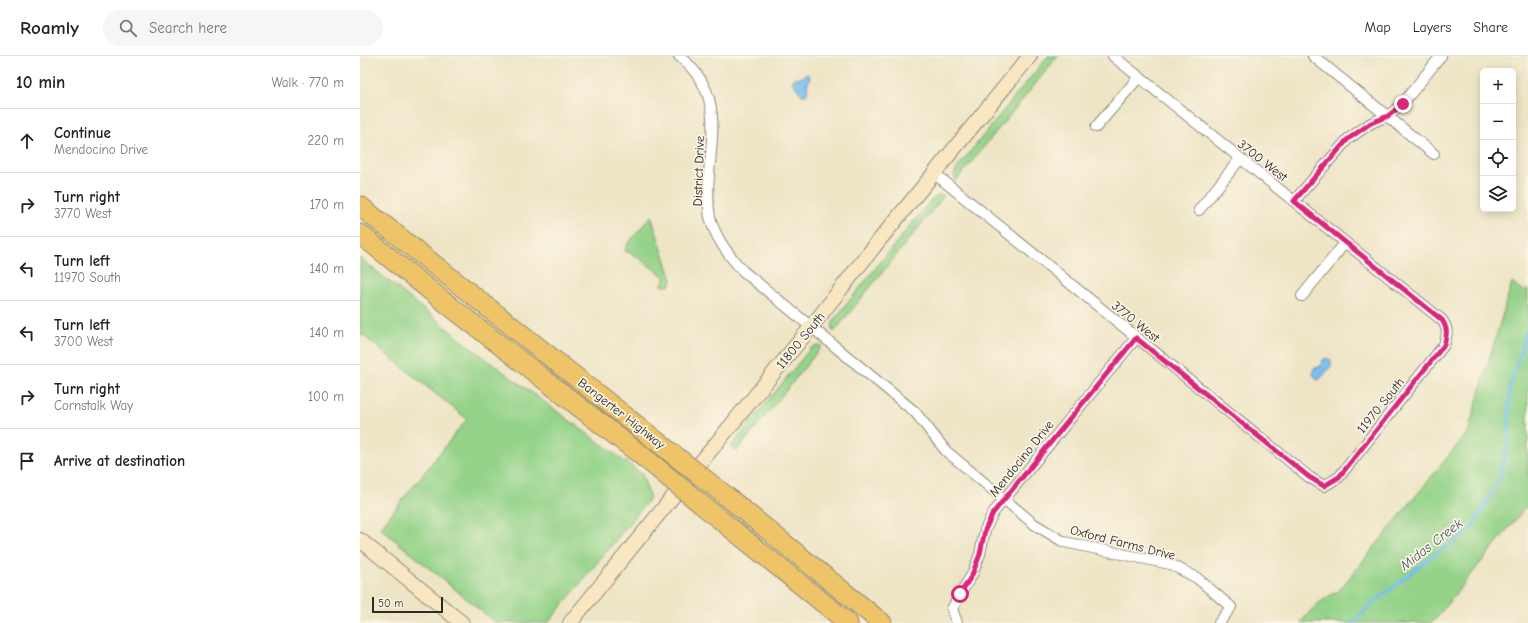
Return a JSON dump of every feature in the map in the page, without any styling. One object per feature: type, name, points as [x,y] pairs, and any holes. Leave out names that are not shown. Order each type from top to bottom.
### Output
[{"type":"highway","name":"Bangerter Highway","points":[[360,206],[726,496],[882,623]]},
{"type":"highway","name":"Bangerter Highway","points":[[360,234],[441,300],[651,464],[848,623]]},
{"type":"highway","points":[[360,250],[402,281],[441,300]]},
{"type":"main road","name":"11800 South","points":[[570,623],[1030,56]]},
{"type":"main road","points":[[360,540],[462,623]]},
{"type":"street","name":"District Drive","points":[[679,56],[689,64],[698,76],[707,91],[710,102],[713,124],[708,197],[710,217],[717,237],[729,255],[744,270],[811,327]]},
{"type":"street","name":"3700 West","points":[[1113,56],[1442,320],[1446,327],[1447,334]]},
{"type":"street","points":[[1313,56],[1434,154]]},
{"type":"street","points":[[1294,201],[1348,139],[1371,123],[1388,116],[1403,104],[1440,56]]},
{"type":"street","points":[[1096,127],[1139,77]]},
{"type":"street","points":[[1199,210],[1240,159]]},
{"type":"street","name":"3770 West","points":[[935,174],[1309,477],[1324,486]]},
{"type":"street","points":[[1302,296],[1345,243]]},
{"type":"street","name":"Oxford Farms Drive","points":[[811,327],[915,412],[946,451],[1005,498],[1034,524],[1064,542],[1170,564],[1197,578],[1231,607],[1220,623]]},
{"type":"street","name":"11970 South","points":[[1324,486],[1339,477],[1444,345],[1447,334]]},
{"type":"street","name":"Mendocino Drive","points":[[956,623],[952,609],[972,575],[980,554],[985,530],[993,513],[1136,338]]},
{"type":"green space","points":[[1048,56],[1058,56],[956,181],[954,175],[957,168]]},
{"type":"green space","points":[[939,195],[944,196],[834,332],[832,329],[833,321],[930,201]]},
{"type":"green space","points":[[651,216],[672,280],[670,285],[667,286],[661,285],[666,278],[633,254],[625,251],[627,245]]},
{"type":"green space","points":[[360,258],[474,350],[642,474],[650,498],[548,623],[496,623],[380,528],[467,419],[360,333]]},
{"type":"green space","points":[[1512,282],[1524,292],[1528,289],[1528,504],[1432,623],[1300,623],[1315,606],[1335,592],[1337,593],[1468,432]]},
{"type":"green space","points":[[815,346],[822,346],[737,451],[731,446],[810,349]]},
{"type":"water","points":[[806,74],[809,75],[810,78],[807,85],[808,92],[806,95],[802,95],[792,82],[795,78],[801,78]]},
{"type":"water","points":[[1326,358],[1331,360],[1331,366],[1320,379],[1317,380],[1313,374],[1314,368],[1320,367],[1323,360]]},
{"type":"waterway","name":"Midas Creek","points":[[1353,623],[1373,603],[1435,554],[1459,539],[1473,526],[1498,482],[1508,445],[1510,386],[1528,327]]},
{"type":"route","points":[[960,594],[972,575],[980,554],[985,530],[993,513],[1136,338],[1309,477],[1324,486],[1339,477],[1444,345],[1447,334],[1446,327],[1442,320],[1294,201],[1348,139],[1371,123],[1388,116],[1403,104]]}]
